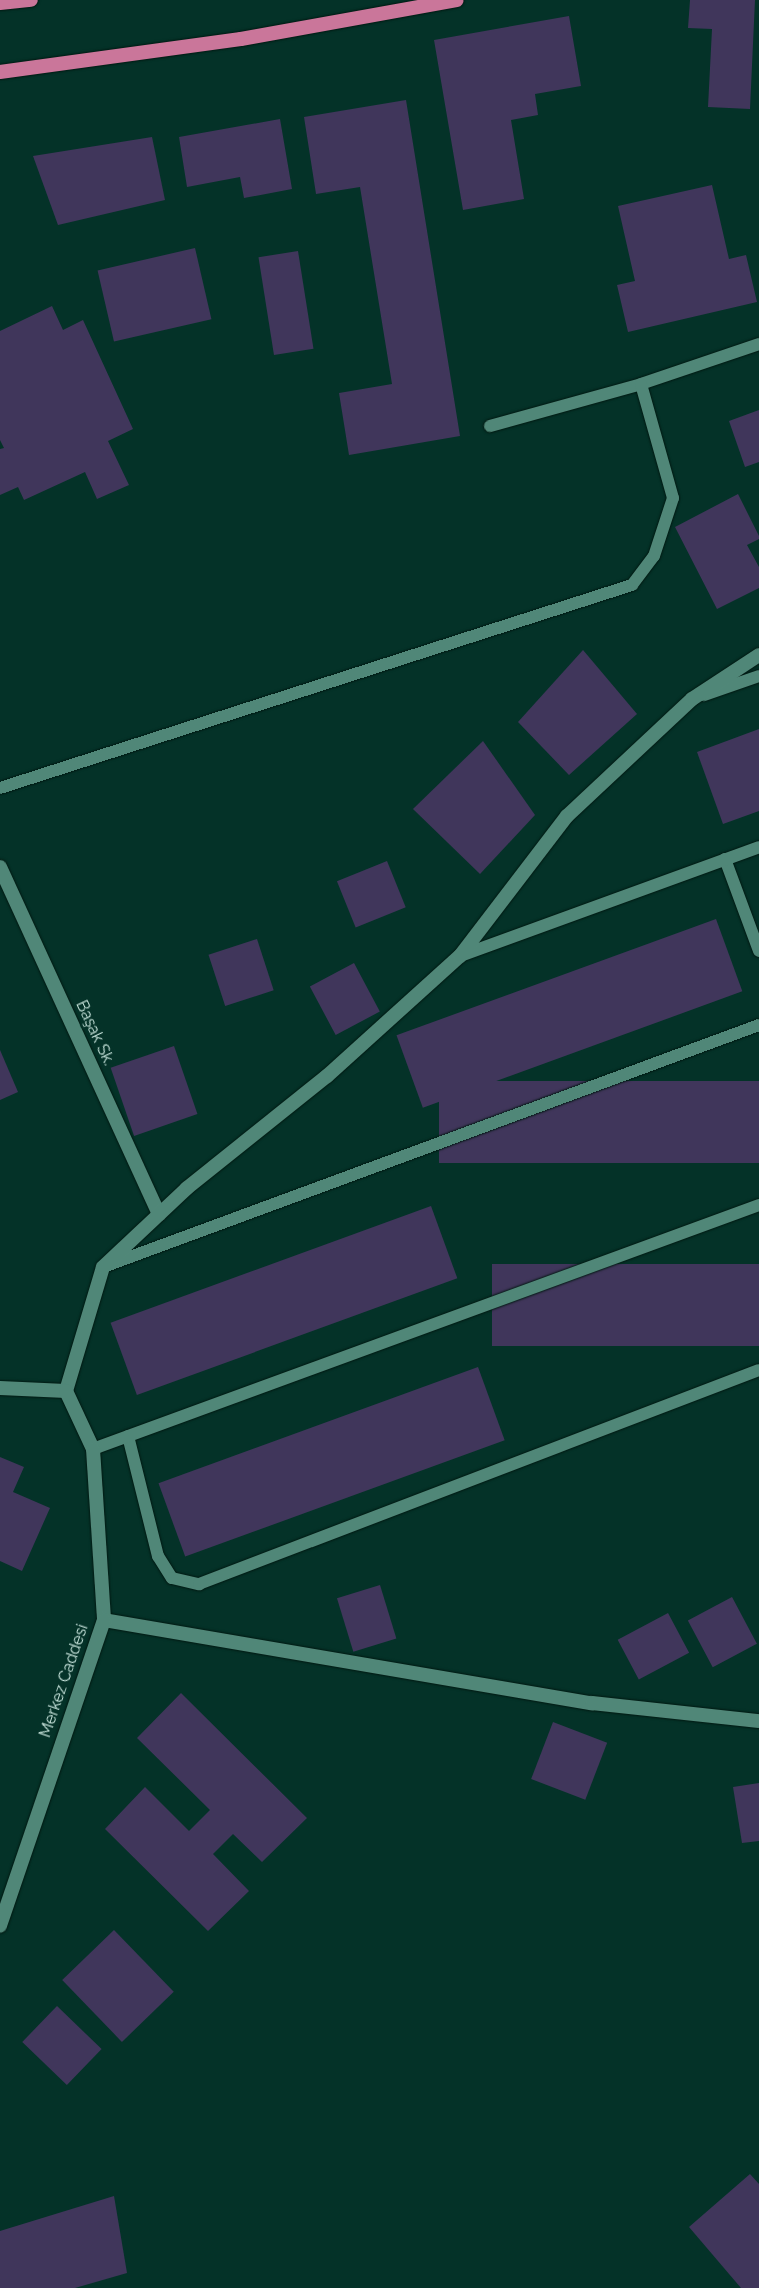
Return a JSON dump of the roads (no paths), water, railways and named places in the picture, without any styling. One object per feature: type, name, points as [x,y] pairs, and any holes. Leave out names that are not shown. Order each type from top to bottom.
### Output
[{"type":"highway","points":[[0,3],[31,0]]},
{"type":"highway","points":[[0,72],[241,39],[457,0]]},
{"type":"street","points":[[0,1388],[66,1391],[104,1267],[159,1214],[327,1076],[460,956],[566,816],[692,699],[759,655]]},
{"type":"street","name":"Başak Sk.","points":[[0,867],[159,1214]]},
{"type":"street","name":"Merkez Caddesi","points":[[0,1926],[104,1620],[93,1449],[66,1391]]},
{"type":"street","points":[[104,1620],[592,1703],[759,1720]]},
{"type":"lane","points":[[490,426],[641,384],[759,344]]},
{"type":"lane","points":[[0,788],[632,585],[654,556],[673,498],[641,384]]},
{"type":"lane","points":[[692,699],[759,676]]},
{"type":"lane","points":[[460,956],[759,847]]},
{"type":"lane","points":[[725,859],[759,950]]},
{"type":"lane","points":[[104,1267],[759,1025]]},
{"type":"lane","points":[[93,1449],[759,1205]]},
{"type":"lane","points":[[128,1436],[158,1556],[172,1578],[199,1584],[759,1370]]}]
